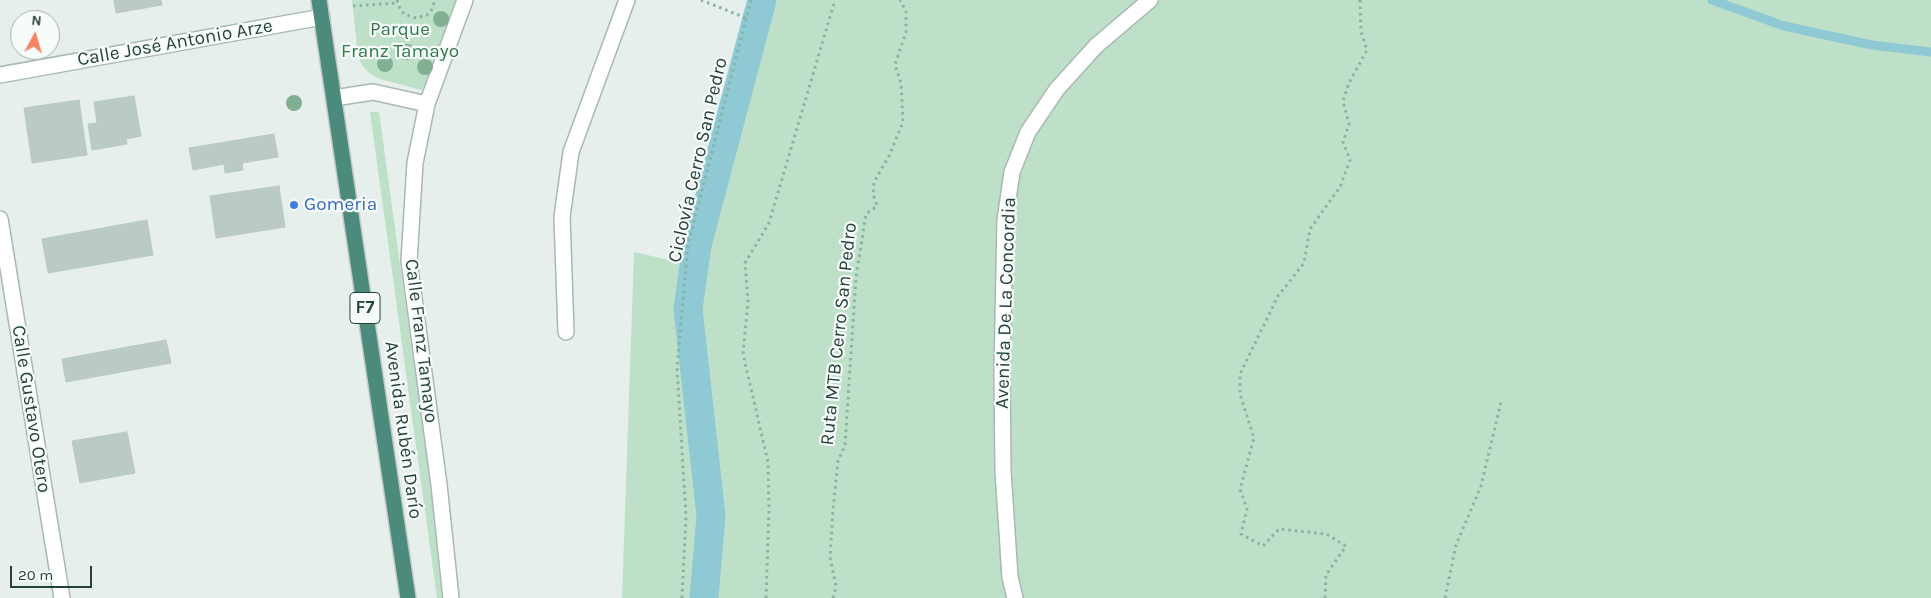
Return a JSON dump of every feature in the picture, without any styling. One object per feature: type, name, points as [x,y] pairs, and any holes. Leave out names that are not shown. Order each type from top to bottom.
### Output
[{"type":"highway","name":"Avenida Rubén Darío","points":[[319,0],[408,598]]},
{"type":"street","name":"Calle Franz Tamayo","points":[[451,598],[439,485],[409,261],[415,164],[428,104],[465,0]]},
{"type":"street","points":[[566,332],[562,217],[571,152],[627,0]]},
{"type":"street","name":"Avenida De La Concordia","points":[[1015,598],[1010,577],[1003,471],[1002,372],[1005,220],[1012,172],[1028,132],[1057,89],[1096,46],[1150,0]]},
{"type":"street","name":"Calle José Antonio Arze","points":[[0,75],[322,17]]},
{"type":"street","points":[[334,98],[373,92],[428,104]]},
{"type":"street","name":"Calle Gustavo Otero","points":[[0,219],[62,598]]},
{"type":"path","points":[[353,6],[397,2],[404,14],[416,18],[427,15],[431,11],[435,0]]},
{"type":"path","points":[[701,0],[746,18]]},
{"type":"path","name":"Ciclovía Cerro San Pedro","points":[[682,598],[686,518],[676,368],[681,302],[688,245],[751,0]]},
{"type":"path","points":[[766,598],[769,510],[768,462],[743,354],[748,301],[745,263],[769,223],[835,0]]},
{"type":"path","name":"Ruta MTB Cerro San Pedro","points":[[833,598],[836,586],[830,557],[833,510],[838,461],[845,445],[856,277],[866,214],[877,206],[873,194],[874,182],[889,156],[903,122],[901,83],[895,65],[906,32],[906,11],[900,0]]},
{"type":"path","points":[[1325,598],[1326,575],[1346,546],[1326,534],[1279,529],[1263,546],[1241,534],[1247,508],[1240,489],[1254,438],[1240,394],[1240,374],[1278,296],[1304,263],[1310,229],[1340,187],[1350,160],[1343,142],[1349,124],[1343,101],[1349,83],[1367,50],[1361,32],[1360,0]]},
{"type":"path","points":[[1445,598],[1456,545],[1481,486],[1501,402]]},
{"type":"green space","name":"Parque Franz Tamayo","points":[[352,0],[459,0],[429,83],[421,90],[380,79],[369,73],[362,65],[358,56]]},
{"type":"green space","points":[[771,0],[1931,0],[1931,598],[622,598],[634,252],[700,267]]},
{"type":"green space","points":[[370,112],[379,112],[430,481],[442,598],[437,598]]},
{"type":"building","points":[[114,0],[161,0],[162,5],[116,13]]},
{"type":"building","points":[[134,96],[141,136],[126,139],[127,144],[92,150],[88,124],[97,123],[94,102]]},
{"type":"building","points":[[79,100],[87,155],[32,163],[24,108]]},
{"type":"building","points":[[274,134],[278,157],[242,163],[243,170],[225,173],[224,164],[193,170],[189,148]]},
{"type":"building","points":[[279,186],[285,227],[216,238],[210,196]]},
{"type":"building","points":[[147,220],[153,255],[48,273],[42,239]]},
{"type":"building","points":[[166,340],[171,363],[66,382],[62,359]]},
{"type":"building","points":[[127,432],[135,473],[80,483],[72,441]]},
{"type":"waterway","points":[[704,598],[711,516],[688,309],[697,245],[762,0]]},
{"type":"waterway","points":[[1712,0],[1784,26],[1872,45],[1931,52]]},
{"type":"place","name":"Gomeria","points":[[294,205]]}]
